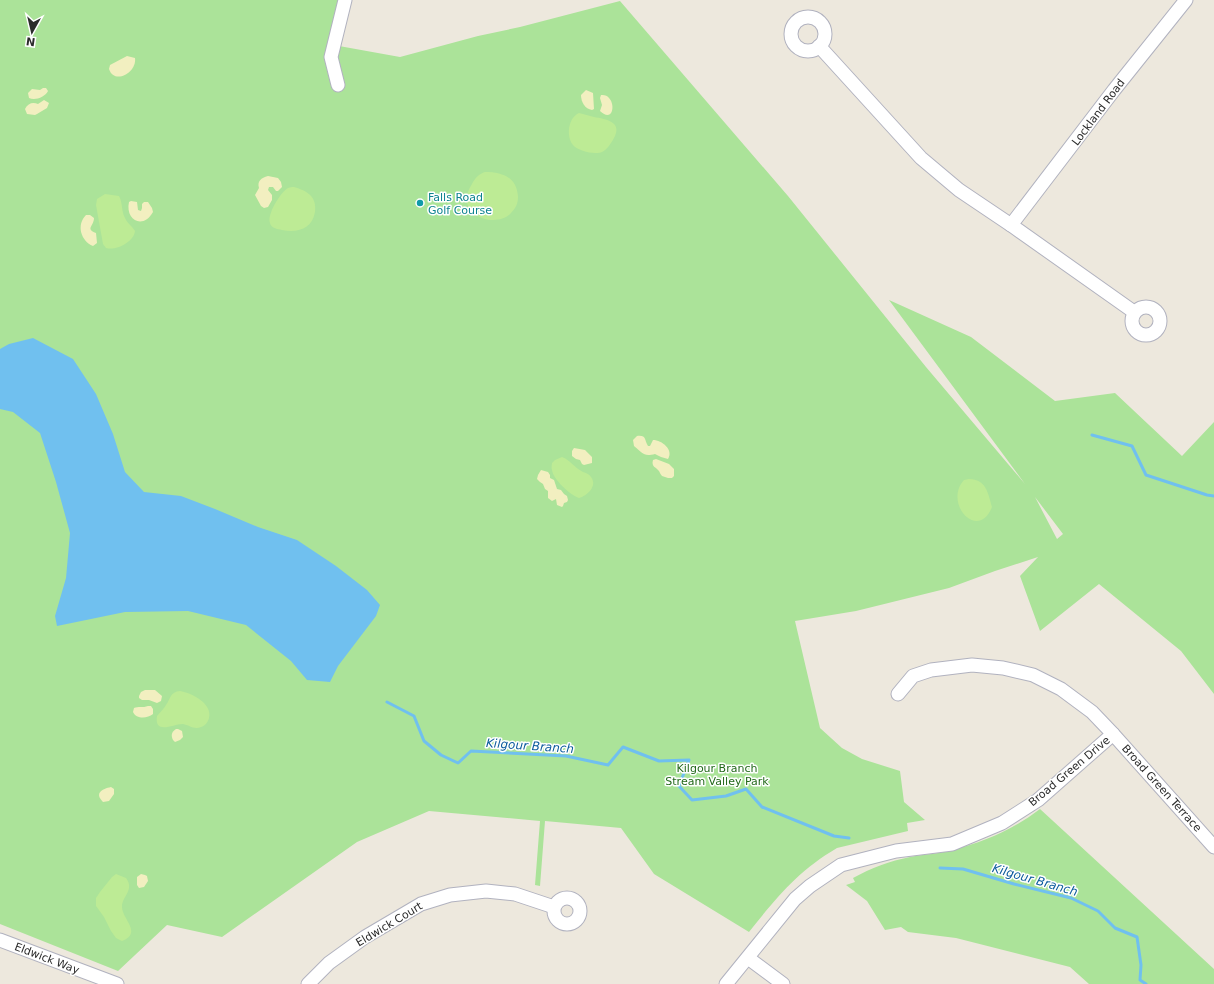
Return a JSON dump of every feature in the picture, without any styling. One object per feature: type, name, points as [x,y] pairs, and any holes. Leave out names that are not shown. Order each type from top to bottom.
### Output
[{"type":"street","points":[[338,85],[332,57],[345,0]]},
{"type":"street","name":"Lockland Road","points":[[1011,225],[1114,90],[1186,0]]},
{"type":"street","points":[[819,46],[921,158],[959,190],[1134,312]]},
{"type":"street","name":"Broad Green Terrace","points":[[898,694],[913,676],[931,670],[972,665],[1003,668],[1033,676],[1061,689],[1092,712],[1214,846]]},
{"type":"street","name":"Broad Green Drive","points":[[726,984],[795,899],[810,886],[842,865],[896,851],[952,844],[1002,823],[1038,800],[1113,734]]},
{"type":"street","name":"Eldwick Court","points":[[308,984],[329,963],[365,937],[421,904],[450,895],[486,891],[515,894],[554,907]]},
{"type":"street","name":"Eldwick Way","points":[[0,940],[117,984]]},
{"type":"street","points":[[748,958],[783,984]]},
{"type":"green space","name":"Falls Road Golf Course","points":[[0,0],[349,0],[339,46],[400,57],[620,1],[788,196],[926,367],[1025,484],[889,300],[971,337],[1055,401],[1115,393],[1182,456],[1214,422],[1214,694],[1181,651],[1099,584],[1040,631],[1020,576],[1038,557],[949,588],[856,611],[795,621],[820,728],[842,748],[862,759],[900,771],[904,802],[925,820],[907,823],[908,831],[837,848],[799,875],[769,907],[749,932],[654,874],[621,828],[545,821],[540,886],[535,885],[540,821],[429,811],[357,842],[222,937],[167,925],[118,971],[0,924]],"holes":[[[1035,497],[1063,534],[1057,539]]]},
{"type":"green space","points":[[579,113],[608,120],[615,125],[616,133],[614,138],[604,151],[599,153],[591,153],[583,151],[573,145],[569,137],[569,128],[572,119]]},
{"type":"green space","points":[[485,172],[497,173],[508,177],[515,185],[518,197],[517,203],[513,211],[504,218],[495,220],[478,216],[471,211],[467,204],[467,195],[473,182],[479,175]]},
{"type":"green space","points":[[294,187],[307,192],[313,198],[315,212],[313,218],[307,226],[299,230],[288,231],[274,228],[270,223],[270,214],[272,209],[285,191]]},
{"type":"green space","points":[[105,194],[119,196],[124,215],[135,231],[131,239],[124,245],[110,249],[106,248],[103,244],[96,205],[97,199]]},
{"type":"green space","points":[[562,457],[588,474],[593,480],[591,490],[582,497],[579,498],[567,490],[553,474],[552,463]]},
{"type":"green space","points":[[969,479],[979,481],[983,484],[992,507],[986,517],[979,521],[971,520],[960,508],[958,499],[959,489],[964,480]]},
{"type":"green space","points":[[180,691],[196,697],[208,708],[209,718],[204,726],[196,728],[179,724],[166,727],[159,726],[157,716],[172,694]]},
{"type":"green space","points":[[1040,809],[1214,969],[1214,984],[1089,984],[1070,967],[956,938],[908,932],[901,927],[885,930],[867,901],[846,885],[855,882],[853,878],[860,874],[888,863],[910,857],[964,847],[987,839],[1020,823]]},
{"type":"green space","points":[[116,874],[126,878],[129,886],[129,890],[122,907],[130,926],[131,934],[128,938],[122,941],[116,938],[96,906],[96,898]]},
{"type":"sand","points":[[127,56],[135,58],[135,63],[129,72],[120,77],[112,74],[109,69],[110,65]]},
{"type":"sand","points":[[46,88],[48,91],[45,95],[37,99],[29,98],[28,93],[32,89],[40,90]]},
{"type":"sand","points":[[586,90],[593,93],[594,109],[592,110],[585,107],[582,100],[581,95]]},
{"type":"sand","points":[[601,95],[606,96],[612,103],[612,112],[609,115],[605,115],[600,111],[602,105],[600,98]]},
{"type":"sand","points":[[44,100],[49,103],[47,108],[35,115],[27,114],[25,109],[29,104],[38,104]]},
{"type":"sand","points":[[268,176],[278,178],[282,187],[276,191],[273,187],[269,187],[268,190],[272,195],[272,200],[268,207],[264,208],[261,206],[255,195],[259,188],[260,180]]},
{"type":"sand","points":[[129,202],[137,202],[138,210],[141,211],[142,204],[144,202],[148,202],[153,212],[144,221],[132,218],[128,208]]},
{"type":"sand","points":[[86,215],[90,215],[94,218],[91,230],[96,233],[97,243],[93,246],[85,240],[81,232],[81,223]]},
{"type":"sand","points":[[637,436],[644,437],[648,446],[650,446],[653,440],[656,440],[666,446],[669,452],[668,459],[655,454],[645,455],[634,446],[633,440]]},
{"type":"sand","points":[[574,448],[585,450],[592,457],[592,463],[584,465],[580,460],[572,456],[572,451]]},
{"type":"sand","points":[[656,459],[669,464],[674,469],[674,476],[672,478],[662,476],[654,467],[653,460]]},
{"type":"sand","points":[[541,470],[548,472],[550,478],[554,480],[557,489],[561,490],[567,496],[568,500],[562,507],[557,505],[556,499],[552,501],[548,498],[548,491],[537,479]]},
{"type":"sand","points":[[145,690],[155,690],[162,696],[161,701],[157,703],[139,698],[141,692]]},
{"type":"sand","points":[[151,706],[153,709],[153,714],[148,717],[139,717],[133,712],[134,708]]},
{"type":"sand","points":[[176,729],[182,731],[183,737],[175,742],[173,740],[172,733]]},
{"type":"sand","points":[[111,787],[114,789],[114,794],[109,801],[103,802],[99,796],[100,792]]},
{"type":"sand","points":[[141,874],[147,876],[148,881],[144,887],[139,888],[137,885],[137,877]]},
{"type":"water","points":[[33,338],[73,359],[96,394],[113,434],[125,472],[144,492],[181,496],[258,527],[297,540],[336,566],[367,590],[380,605],[376,616],[338,666],[330,682],[307,680],[291,661],[246,625],[188,611],[125,612],[57,626],[55,616],[66,578],[70,533],[56,482],[40,433],[13,412],[0,409],[0,349],[9,344]]},
{"type":"waterway","points":[[1092,435],[1132,446],[1146,475],[1214,496]]},
{"type":"waterway","name":"Kilgour Branch","points":[[387,702],[414,716],[424,741],[441,755],[458,763],[471,751],[566,756],[608,765],[623,747],[659,761],[689,760],[679,786],[692,800],[726,796],[746,789],[762,807],[834,836],[849,838]]},
{"type":"waterway","name":"Kilgour Branch","points":[[940,868],[963,869],[1014,884],[1071,898],[1098,911],[1115,928],[1137,937],[1141,965],[1140,980],[1146,984]]},
{"type":"place","name":"Falls Road Golf Course","points":[[420,203]]},
{"type":"park label","name":"Kilgour Branch Stream Valley Park","points":[[717,774]]}]
